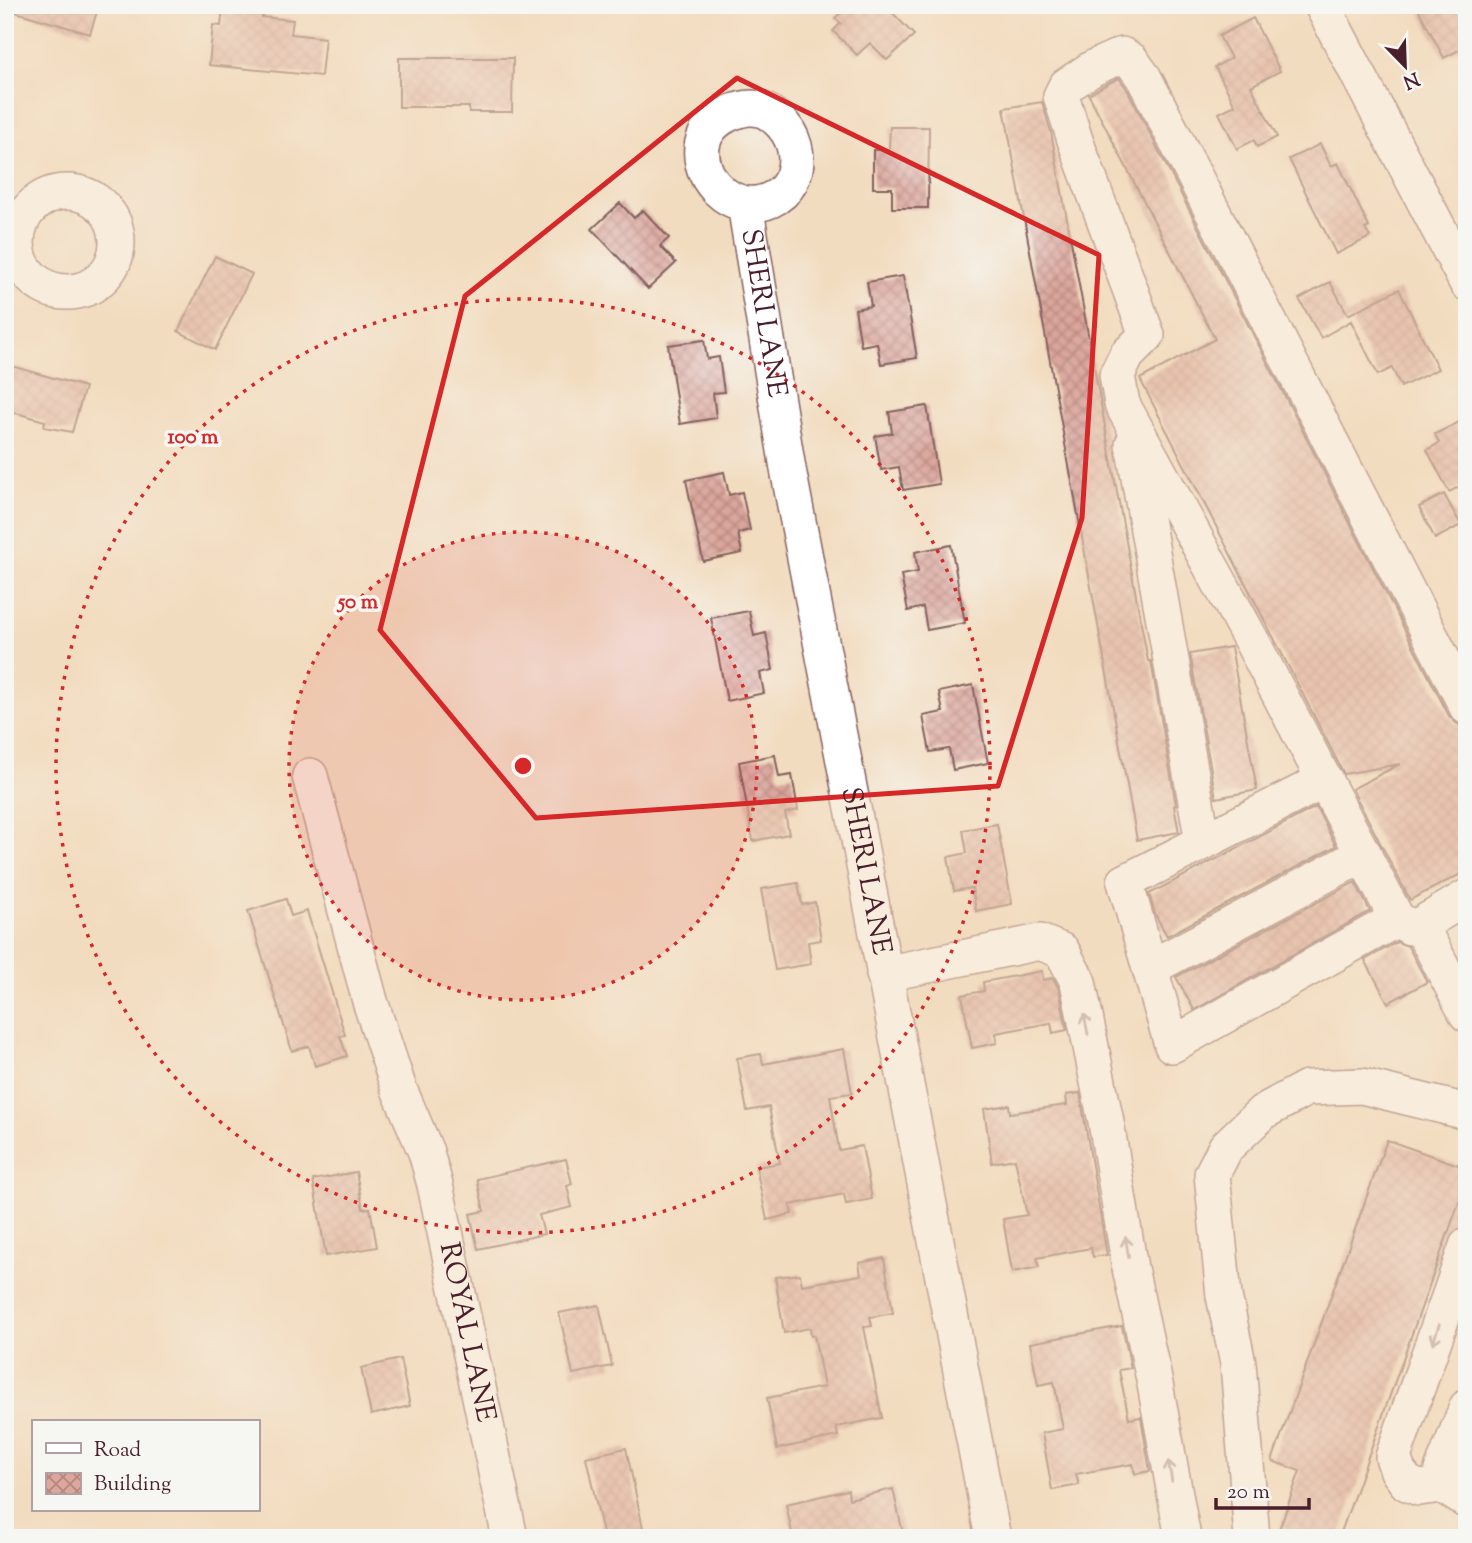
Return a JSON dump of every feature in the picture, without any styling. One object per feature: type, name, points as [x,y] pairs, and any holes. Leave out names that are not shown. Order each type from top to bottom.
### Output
[{"type":"street","points":[[1322,5],[1467,282]]},
{"type":"street","points":[[1467,707],[1144,78],[1131,60],[1122,55],[1093,68],[1066,86],[1061,96],[1147,335],[1127,355],[1117,375],[1122,404],[1364,854],[1467,1014]]},
{"type":"street","name":"SHERI LANE","points":[[745,204],[788,469],[993,1538]]},
{"type":"street","points":[[1127,413],[1203,842]]},
{"type":"street","name":"ROYAL LANE","points":[[310,776],[370,1001],[396,1079],[426,1152],[435,1185],[510,1538]]},
{"type":"street","points":[[1325,780],[1125,882],[1172,1045],[1409,922],[1467,897]]},
{"type":"street","points":[[1150,968],[1364,854]]},
{"type":"street","points":[[884,974],[1040,942],[1062,951],[1078,982],[1183,1538]]},
{"type":"street","points":[[1252,1538],[1238,1363],[1224,1296],[1212,1174],[1226,1147],[1264,1112],[1307,1088],[1362,1086],[1467,1112]]},
{"type":"street","points":[[1455,1493],[1419,1488],[1407,1483],[1398,1471],[1393,1457],[1467,1247]]},
{"type":"street","points":[[1455,1493],[1442,1470],[1467,1407]]},
{"type":"highlighted area","points":[[737,78],[1099,255],[1082,518],[998,786],[536,818],[380,630],[465,296]]},
{"type":"building","points":[[17,5],[99,5],[90,34],[16,12]]},
{"type":"building","points":[[850,5],[885,5],[914,35],[887,60],[870,43],[857,55],[833,31],[841,23],[835,18]]},
{"type":"building","points":[[1416,5],[1461,5],[1467,16],[1467,46],[1444,58]]},
{"type":"building","points":[[223,7],[263,11],[262,17],[293,20],[291,34],[325,38],[321,76],[209,65],[213,25],[221,26]]},
{"type":"building","points":[[1253,18],[1280,71],[1251,86],[1277,137],[1257,147],[1254,140],[1237,149],[1219,113],[1235,105],[1215,67],[1231,58],[1219,36]]},
{"type":"building","points":[[399,58],[513,58],[512,112],[469,112],[469,107],[399,107]]},
{"type":"building","points":[[1119,78],[1449,716],[1467,732],[1467,871],[1410,900],[1352,789],[1400,764],[1344,774],[1140,379],[1215,339],[1089,95]]},
{"type":"building","points":[[1042,102],[1051,132],[1176,805],[1179,832],[1137,840],[1004,108]]},
{"type":"building","points":[[890,127],[929,127],[928,208],[892,208],[892,188],[873,188],[873,150],[889,149]]},
{"type":"building","points":[[1320,144],[1331,166],[1338,163],[1369,227],[1365,229],[1370,237],[1336,254],[1289,159]]},
{"type":"building","points":[[620,203],[634,218],[643,210],[669,238],[660,246],[676,263],[648,289],[592,229]]},
{"type":"building","points":[[215,256],[252,274],[215,350],[178,331]]},
{"type":"building","points":[[903,276],[917,358],[881,364],[877,343],[861,346],[855,309],[871,306],[867,282]]},
{"type":"building","points":[[1330,282],[1348,315],[1399,289],[1438,369],[1401,387],[1392,368],[1378,375],[1351,321],[1321,338],[1299,299]]},
{"type":"building","points":[[704,340],[707,359],[719,357],[724,392],[713,393],[716,418],[680,424],[668,345]]},
{"type":"building","points":[[5,364],[85,387],[72,432],[44,427],[45,421],[5,410]]},
{"type":"building","points":[[927,406],[939,484],[903,490],[899,467],[881,470],[875,436],[892,433],[889,412]]},
{"type":"building","points":[[1467,418],[1467,483],[1449,492],[1427,450],[1439,443],[1435,434]]},
{"type":"building","points":[[724,472],[729,495],[742,492],[750,530],[738,533],[742,553],[703,561],[686,480]]},
{"type":"building","points":[[1444,494],[1461,525],[1435,539],[1419,507]]},
{"type":"building","points":[[951,545],[965,623],[927,630],[923,607],[908,611],[901,575],[918,572],[915,552]]},
{"type":"building","points":[[749,611],[754,636],[766,633],[773,670],[760,673],[764,693],[727,701],[711,618]]},
{"type":"building","points":[[1231,647],[1257,790],[1216,798],[1190,654]]},
{"type":"building","points":[[973,685],[988,763],[953,770],[949,749],[930,752],[923,716],[943,712],[939,692]]},
{"type":"building","points":[[775,755],[779,777],[792,775],[798,810],[785,813],[789,834],[753,841],[739,762]]},
{"type":"building","points":[[1316,807],[1336,846],[1167,936],[1155,914],[1149,894]]},
{"type":"building","points":[[997,824],[1012,904],[976,911],[972,888],[954,891],[948,857],[967,853],[963,830]]},
{"type":"building","points":[[1355,882],[1370,911],[1194,1010],[1176,977]]},
{"type":"building","points":[[798,883],[802,905],[815,902],[821,940],[808,942],[811,964],[775,970],[761,889]]},
{"type":"building","points":[[286,899],[291,916],[307,911],[345,1035],[340,1036],[347,1056],[315,1066],[309,1046],[292,1051],[248,911]]},
{"type":"building","points":[[1397,942],[1408,946],[1427,982],[1388,1003],[1365,960]]},
{"type":"building","points":[[1042,971],[1043,980],[1053,978],[1059,989],[1067,1030],[1053,1033],[1051,1023],[996,1033],[997,1043],[972,1048],[962,995],[984,991],[983,982]]},
{"type":"building","points":[[844,1049],[852,1093],[830,1096],[839,1150],[862,1146],[872,1199],[846,1204],[844,1194],[790,1205],[792,1214],[767,1220],[756,1167],[780,1163],[769,1107],[747,1111],[737,1058],[761,1054],[763,1064]]},
{"type":"building","points":[[1080,1093],[1107,1255],[1093,1257],[1091,1248],[1037,1258],[1039,1267],[1012,1272],[1003,1219],[1027,1215],[1015,1159],[992,1163],[984,1109],[1009,1105],[1010,1113],[1067,1105],[1066,1095]]},
{"type":"building","points":[[1387,1140],[1467,1168],[1467,1180],[1339,1538],[1276,1538],[1300,1471],[1272,1461]]},
{"type":"building","points":[[566,1159],[572,1184],[567,1186],[572,1207],[539,1215],[544,1234],[478,1249],[470,1214],[484,1211],[477,1179]]},
{"type":"building","points":[[356,1172],[363,1209],[370,1208],[377,1247],[326,1256],[313,1180]]},
{"type":"building","points":[[884,1258],[893,1313],[870,1317],[872,1326],[864,1327],[882,1418],[836,1427],[838,1436],[777,1449],[767,1398],[824,1387],[814,1335],[811,1336],[810,1328],[784,1333],[775,1277],[800,1274],[802,1285],[861,1275],[859,1263]]},
{"type":"building","points":[[599,1305],[612,1366],[573,1374],[559,1313]]},
{"type":"building","points":[[1122,1326],[1131,1368],[1119,1370],[1129,1419],[1141,1417],[1150,1471],[1135,1474],[1133,1464],[1076,1474],[1079,1485],[1052,1490],[1042,1433],[1063,1429],[1054,1382],[1038,1385],[1030,1343]]},
{"type":"building","points":[[400,1359],[410,1406],[371,1415],[361,1368]]},
{"type":"building","points":[[626,1448],[645,1538],[604,1538],[586,1457]]},
{"type":"building","points":[[893,1489],[904,1538],[793,1538],[786,1504],[848,1490],[849,1499]]}]
